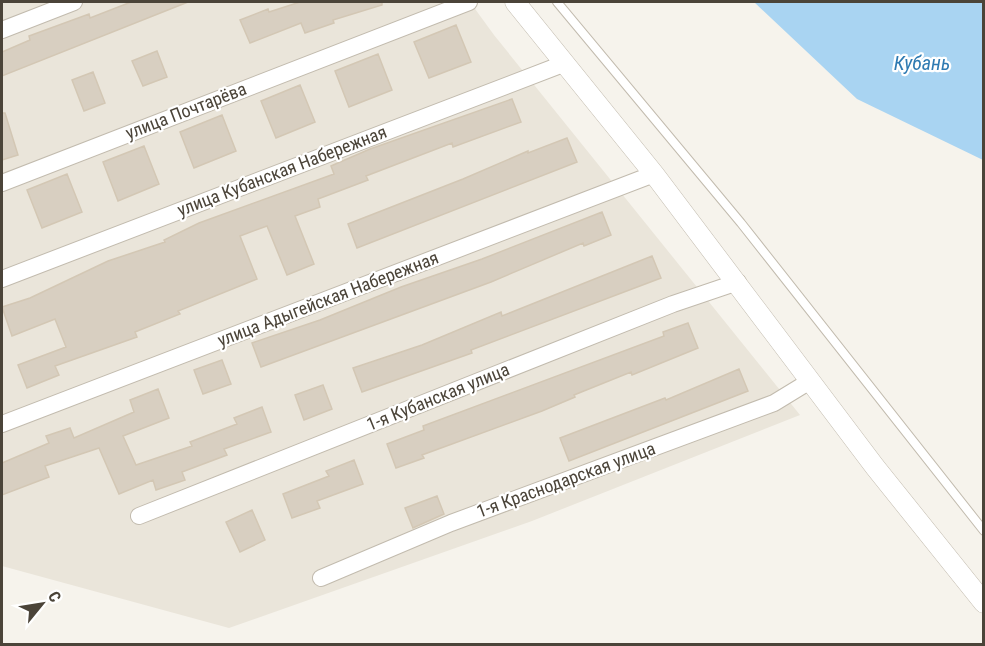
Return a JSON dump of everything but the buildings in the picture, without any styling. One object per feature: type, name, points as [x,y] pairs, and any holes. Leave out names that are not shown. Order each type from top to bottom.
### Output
[{"type":"street","points":[[2,30],[74,2]]},
{"type":"street","name":"улица Почтарёва","points":[[2,183],[369,38],[469,2]]},
{"type":"street","points":[[515,2],[654,174],[738,282],[810,381],[973,592],[984,603]]},
{"type":"street","name":"улица Кубанская Набережная","points":[[2,279],[563,64]]},
{"type":"street","name":"улица Адыгейская Набережная","points":[[2,424],[654,174]]},
{"type":"street","name":"1-я Кубанская улица","points":[[139,516],[673,304],[738,282]]},
{"type":"street","name":"1-я Краснодарская улица","points":[[321,578],[451,523],[774,403],[810,381]]},
{"type":"lane","points":[[557,2],[741,223],[984,531]]},
{"type":"shaded area","points":[[2,2],[470,2],[494,35],[800,415],[532,521],[229,628],[2,566]]},
{"type":"water","name":"Кубань","points":[[754,2],[983,2],[983,160],[857,99]]}]
